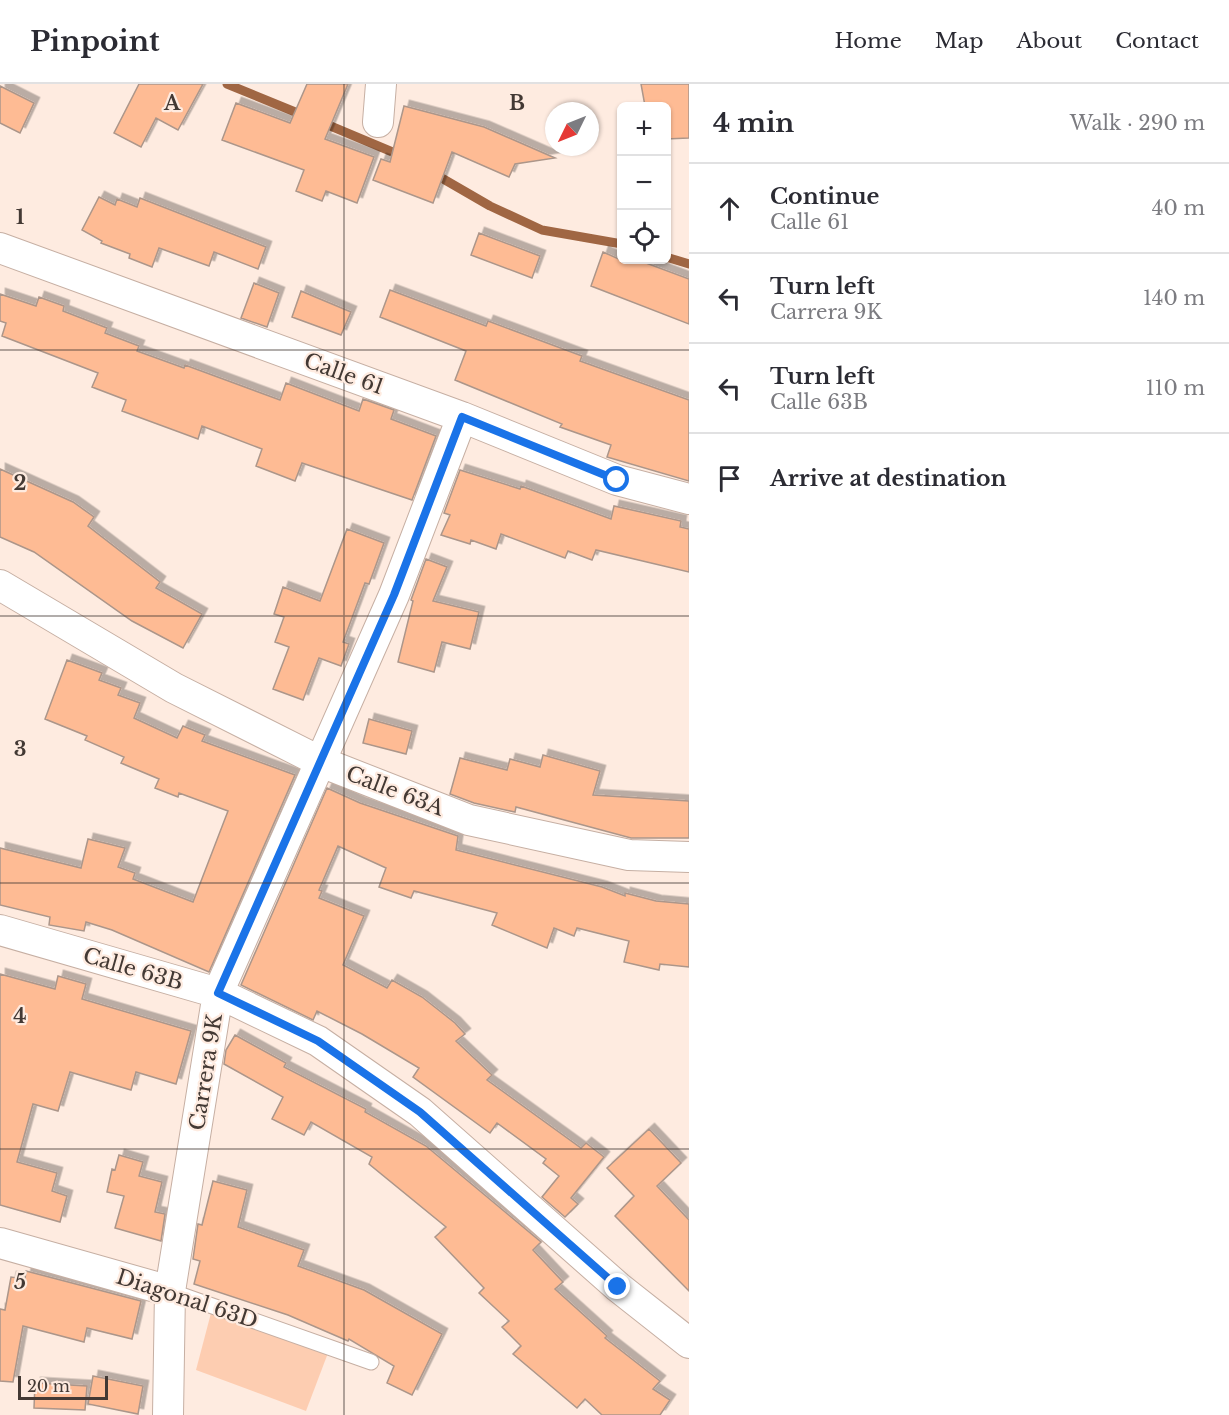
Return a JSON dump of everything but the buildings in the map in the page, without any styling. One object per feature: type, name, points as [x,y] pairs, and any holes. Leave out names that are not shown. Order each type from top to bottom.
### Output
[{"type":"street","points":[[378,122],[381,84]]},
{"type":"street","name":"Calle 61","points":[[0,248],[462,417],[617,480],[689,499]]},
{"type":"street","name":"Carrera 9K","points":[[168,1415],[170,1291],[218,993],[394,595],[462,417]]},
{"type":"street","name":"Calle 63A","points":[[0,585],[174,688],[321,762],[469,820],[629,855],[689,857]]},
{"type":"street","name":"Calle 63B","points":[[0,930],[218,993],[318,1041],[420,1112],[618,1287],[689,1343]]},
{"type":"street","name":"Diagonal 63D","points":[[0,1243],[170,1291]]},
{"type":"lane","name":"Diagonal 63D","points":[[170,1291],[371,1362]]},
{"type":"shaded area","points":[[211,1313],[328,1353],[306,1411],[196,1370]]},
{"type":"waterway","points":[[227,84],[305,116]]},
{"type":"waterway","points":[[321,122],[402,156]]},
{"type":"waterway","points":[[433,173],[490,206],[542,230],[617,243]]},
{"type":"waterway","points":[[671,259],[689,264]]},
{"type":"route","points":[[617,480],[462,417],[394,595],[218,993],[318,1041],[420,1112],[618,1287]]}]
